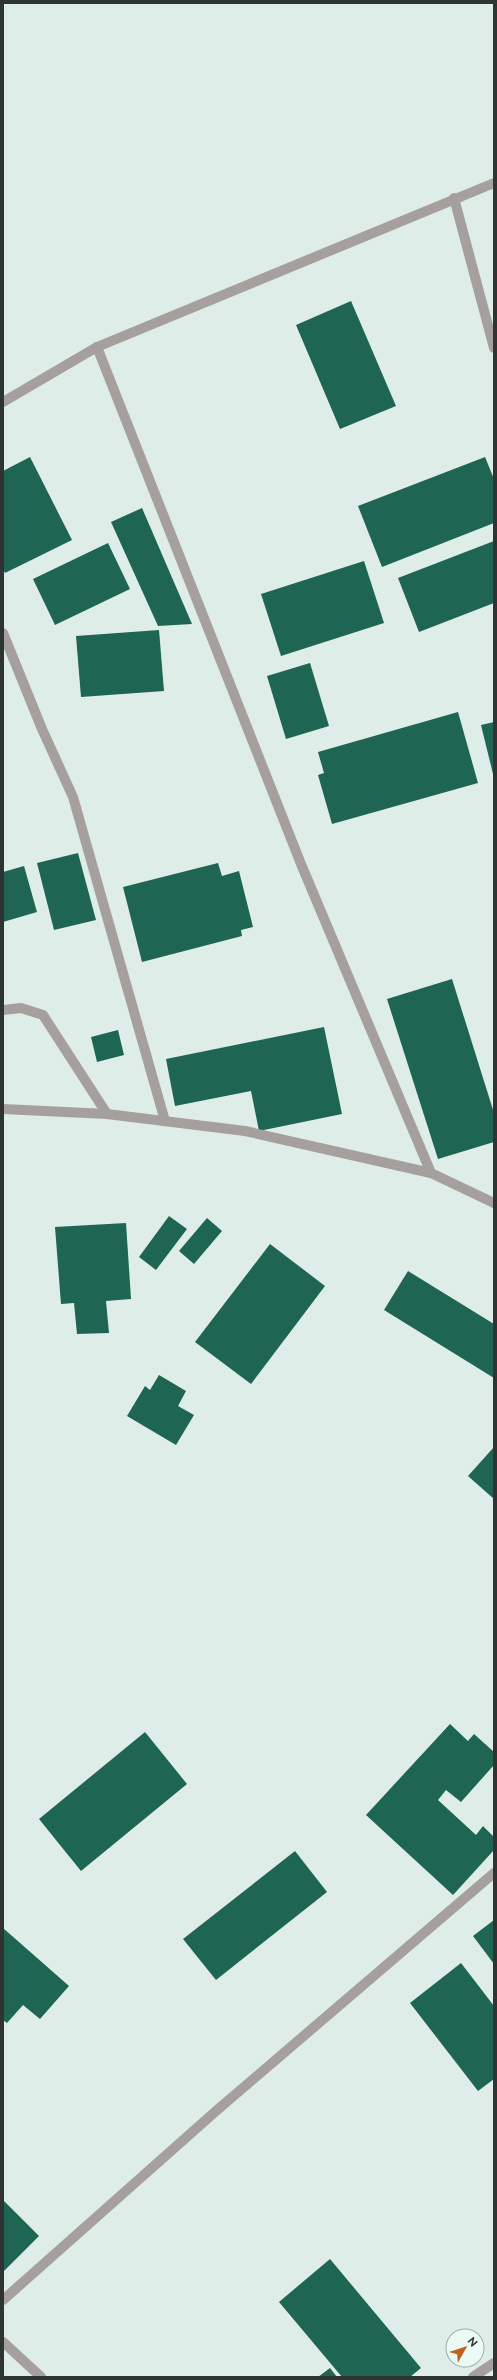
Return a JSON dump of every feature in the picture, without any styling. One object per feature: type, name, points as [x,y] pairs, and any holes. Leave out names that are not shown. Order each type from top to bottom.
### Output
[{"type":"street","points":[[3,402],[97,347],[454,198],[494,183]]},
{"type":"street","points":[[454,198],[494,348]]},
{"type":"street","points":[[97,347],[301,864],[431,1173]]},
{"type":"street","points":[[3,633],[42,729],[73,797],[165,1121]]},
{"type":"street","points":[[3,1010],[21,1008],[43,1015],[107,1114]]},
{"type":"street","points":[[3,1109],[107,1114],[245,1131],[431,1173],[494,1203]]},
{"type":"street","points":[[3,2300],[216,2111],[494,1873]]},
{"type":"street","points":[[3,2342],[42,2377]]},
{"type":"street","points":[[473,2377],[494,2363]]},
{"type":"building","points":[[351,301],[396,406],[340,429],[296,325]]},
{"type":"building","points":[[30,457],[72,540],[5,573],[3,569],[3,471]]},
{"type":"building","points":[[485,457],[494,479],[494,523],[382,567],[358,506]]},
{"type":"building","points":[[142,508],[192,624],[158,626],[111,522]]},
{"type":"building","points":[[494,541],[494,603],[419,632],[398,578]]},
{"type":"building","points":[[108,543],[130,589],[55,625],[33,579]]},
{"type":"building","points":[[364,561],[384,623],[281,656],[261,594]]},
{"type":"building","points":[[159,630],[164,691],[81,697],[76,636]]},
{"type":"building","points":[[310,663],[329,726],[286,739],[267,676]]},
{"type":"building","points":[[458,712],[478,783],[332,824],[318,775],[324,773],[318,752]]},
{"type":"building","points":[[494,722],[494,774],[493,774],[481,725]]},
{"type":"building","points":[[78,853],[96,920],[54,930],[37,863]]},
{"type":"building","points":[[218,863],[222,876],[239,871],[253,927],[241,930],[242,936],[142,962],[123,887]]},
{"type":"building","points":[[24,866],[37,912],[3,922],[3,872]]},
{"type":"building","points":[[452,979],[494,1113],[494,1142],[438,1159],[387,999]]},
{"type":"building","points":[[324,1027],[342,1114],[259,1131],[251,1091],[175,1106],[166,1059]]},
{"type":"building","points":[[118,1030],[124,1055],[97,1062],[91,1037]]},
{"type":"building","points":[[169,1216],[187,1229],[156,1270],[139,1257]]},
{"type":"building","points":[[207,1218],[222,1231],[194,1264],[179,1251]]},
{"type":"building","points":[[126,1223],[131,1299],[106,1301],[109,1333],[77,1334],[74,1303],[61,1304],[55,1227]]},
{"type":"building","points":[[270,1244],[325,1286],[251,1384],[195,1342]]},
{"type":"building","points":[[408,1271],[494,1324],[494,1378],[384,1310]]},
{"type":"building","points":[[159,1375],[186,1391],[178,1406],[194,1415],[176,1445],[127,1416],[145,1386],[150,1390]]},
{"type":"building","points":[[494,1447],[494,1499],[468,1476]]},
{"type":"building","points":[[450,1724],[468,1741],[474,1734],[494,1752],[494,1765],[461,1802],[446,1790],[438,1800],[476,1835],[483,1826],[494,1837],[494,1850],[453,1895],[366,1815]]},
{"type":"building","points":[[145,1732],[187,1784],[81,1871],[39,1819]]},
{"type":"building","points":[[295,1851],[327,1892],[216,1980],[183,1939]]},
{"type":"building","points":[[494,1920],[494,1964],[473,1936]]},
{"type":"building","points":[[3,1928],[69,1986],[40,2019],[23,2005],[7,2023],[3,2020]]},
{"type":"building","points":[[461,1963],[494,2006],[494,2079],[478,2091],[410,2003]]},
{"type":"building","points":[[3,2200],[39,2236],[3,2272]]},
{"type":"building","points":[[330,2259],[421,2368],[410,2377],[342,2377],[279,2302]]},
{"type":"building","points":[[330,2368],[337,2377],[318,2377]]}]
